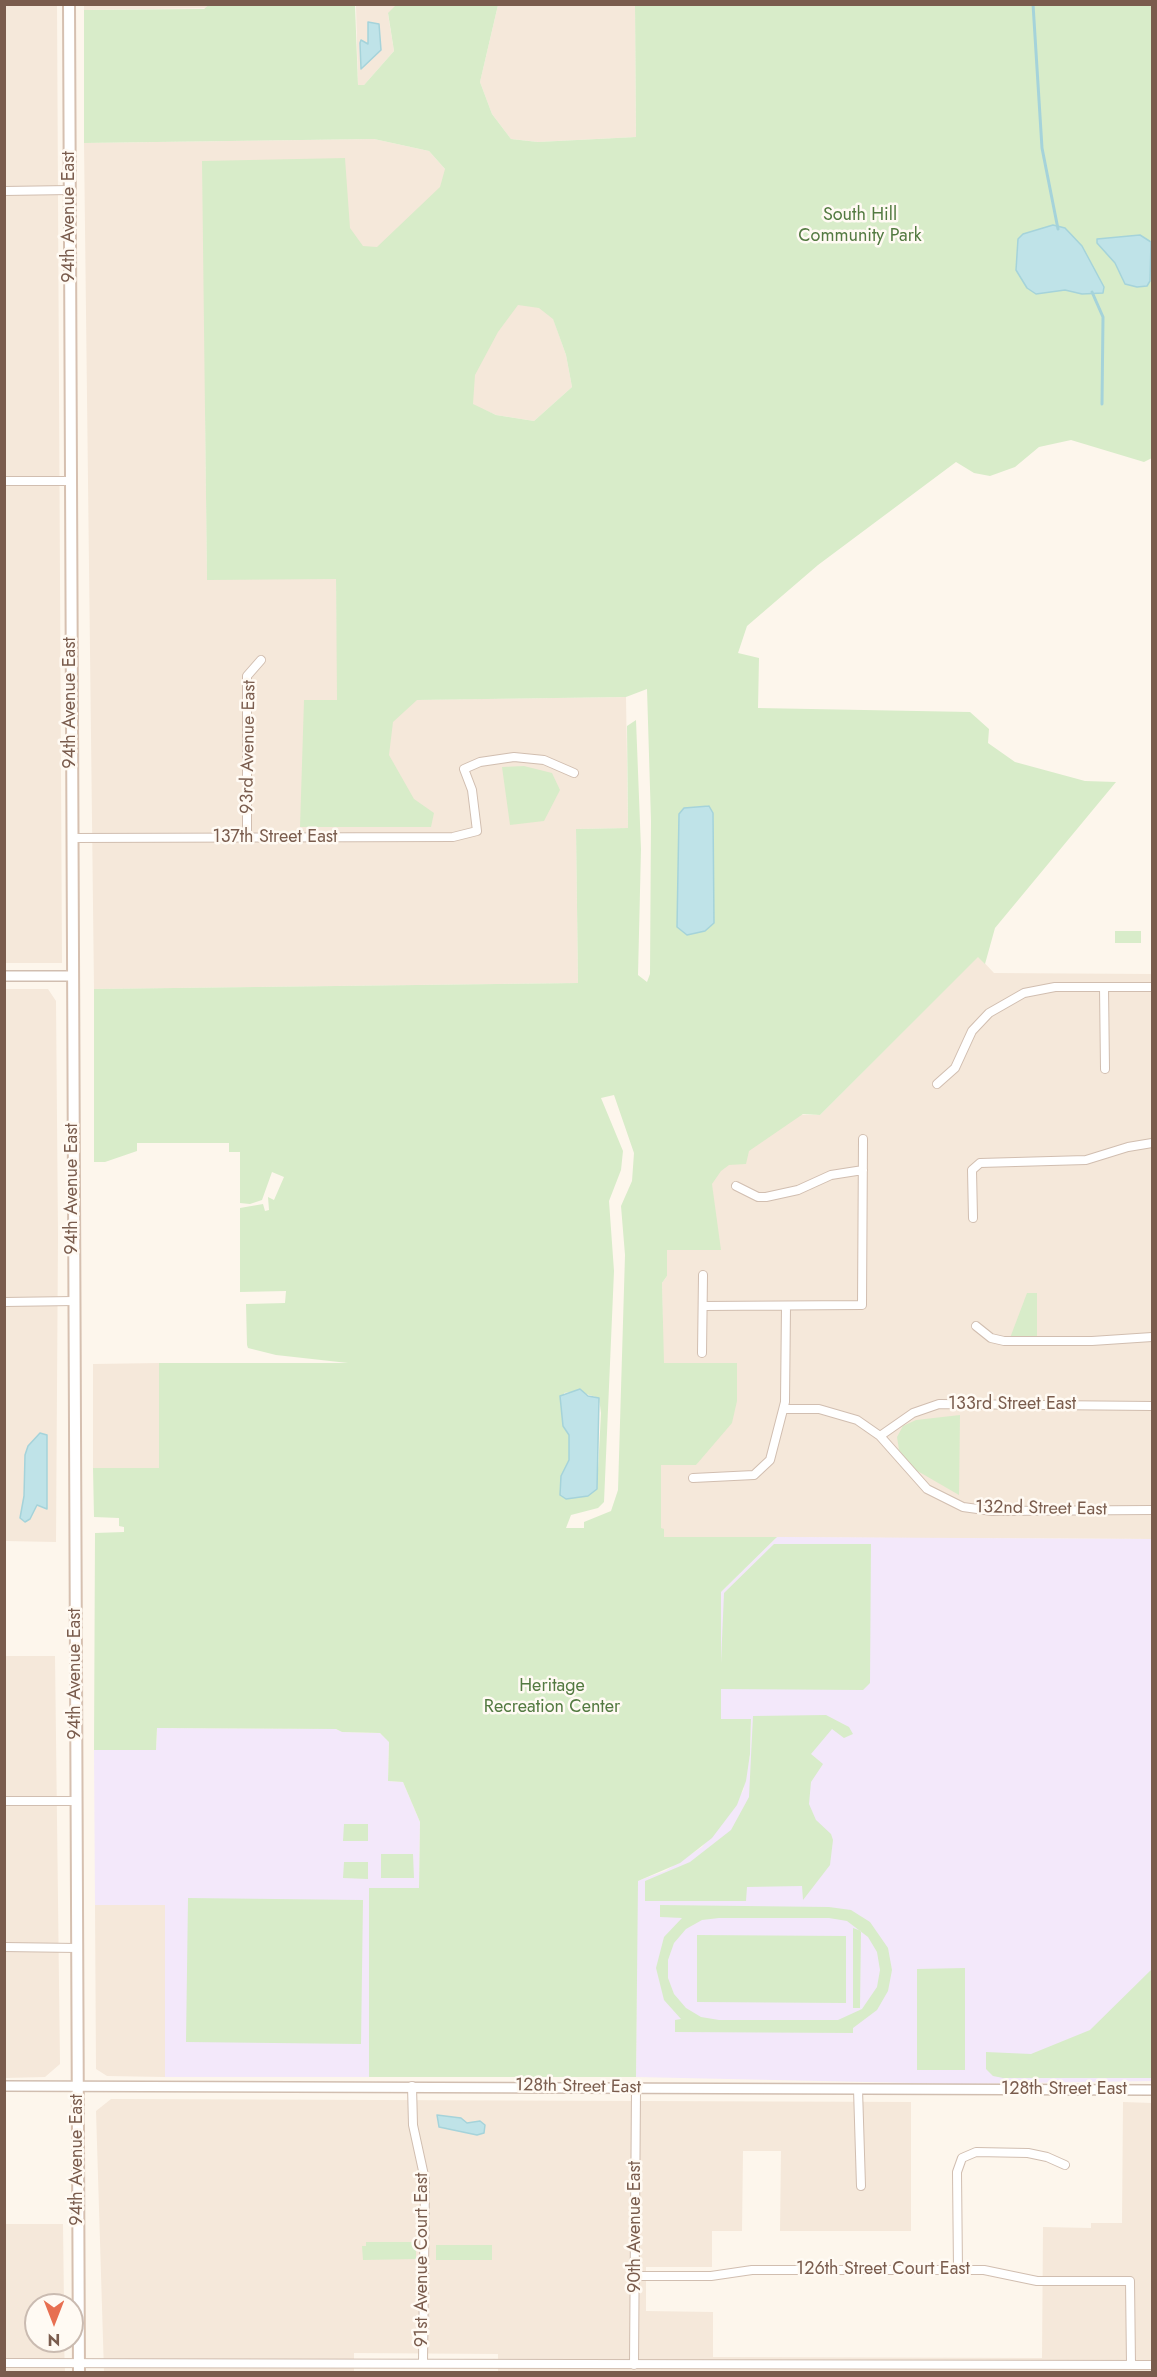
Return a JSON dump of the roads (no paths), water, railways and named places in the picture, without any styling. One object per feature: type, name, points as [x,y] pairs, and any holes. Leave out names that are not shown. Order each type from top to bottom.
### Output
[{"type":"main road","name":"94th Avenue East","points":[[69,4],[79,2368]]},
{"type":"street","points":[[4,190],[70,190]]},
{"type":"street","points":[[4,481],[71,481]]},
{"type":"street","name":"93rd Avenue East","points":[[247,838],[247,676],[261,660]]},
{"type":"street","name":"137th Street East","points":[[72,838],[453,837],[477,831],[471,790],[464,768],[489,760],[514,757],[544,760],[574,773]]},
{"type":"street","points":[[4,976],[73,976]]},
{"type":"street","points":[[1104,987],[1105,1069]]},
{"type":"street","points":[[937,1084],[955,1068],[972,1032],[989,1013],[1004,1002],[1043,988],[1152,987]]},
{"type":"street","points":[[703,1306],[862,1305],[863,1139]]},
{"type":"street","points":[[973,1218],[972,1170],[984,1162],[1086,1160],[1128,1147],[1152,1143]]},
{"type":"street","points":[[736,1186],[758,1197],[766,1197],[798,1190],[831,1175],[863,1170]]},
{"type":"street","points":[[702,1353],[703,1275]]},
{"type":"street","points":[[4,1302],[74,1300]]},
{"type":"street","points":[[693,1478],[745,1477],[762,1471],[770,1460],[784,1409],[786,1305]]},
{"type":"street","points":[[976,1326],[988,1336],[1004,1341],[1092,1341],[1152,1337]]},
{"type":"street","name":"133rd Street East","points":[[880,1436],[912,1413],[939,1404],[1152,1406]]},
{"type":"street","name":"132nd Street East","points":[[784,1409],[831,1411],[857,1420],[880,1436],[916,1479],[943,1499],[963,1507],[992,1510],[1152,1510]]},
{"type":"street","points":[[4,1801],[76,1801]]},
{"type":"street","points":[[4,1947],[77,1948]]},
{"type":"street","name":"128th Street East","points":[[4,2086],[1152,2090]]},
{"type":"street","name":"91st Avenue Court East","points":[[412,2086],[413,2126],[425,2180],[423,2363]]},
{"type":"street","name":"90th Avenue East","points":[[634,2365],[636,2088]]},
{"type":"street","points":[[858,2089],[861,2186]]},
{"type":"street","points":[[958,2270],[957,2172],[962,2158],[976,2152],[1028,2153],[1047,2157],[1065,2165]]},
{"type":"street","name":"126th Street Court East","points":[[636,2276],[711,2276],[752,2270],[992,2270],[1038,2281],[1130,2281],[1131,2365]]},
{"type":"street","points":[[4,2363],[79,2368],[423,2363],[1152,2365]]},
{"type":"water","points":[[368,22],[379,24],[381,50],[361,69],[360,43],[361,40],[368,44]]},
{"type":"water","points":[[1053,225],[1065,228],[1082,246],[1104,287],[1103,293],[1082,294],[1065,290],[1036,294],[1027,288],[1016,270],[1018,239],[1023,234]]},
{"type":"water","points":[[1140,235],[1151,242],[1150,281],[1147,286],[1137,287],[1125,284],[1115,263],[1097,243],[1097,239]]},
{"type":"water","points":[[709,806],[713,813],[714,923],[705,931],[687,935],[677,927],[679,814],[684,808]]},
{"type":"water","points":[[580,1389],[588,1396],[599,1398],[597,1489],[588,1496],[566,1499],[560,1495],[561,1476],[569,1460],[569,1435],[563,1426],[560,1396]]},
{"type":"water","points":[[40,1433],[47,1435],[47,1509],[37,1505],[30,1519],[25,1522],[20,1518],[24,1496],[25,1455],[28,1446]]},
{"type":"water","points":[[437,2115],[461,2118],[467,2123],[480,2121],[485,2125],[484,2133],[477,2135],[439,2127]]},
{"type":"waterway","points":[[1033,4],[1042,148],[1058,229]]},
{"type":"waterway","points":[[1092,292],[1103,317],[1102,404]]},
{"type":"park label","name":"South Hill Community Park","points":[[860,226]]},
{"type":"park label","name":"Heritage Recreation Center","points":[[552,1697]]}]
